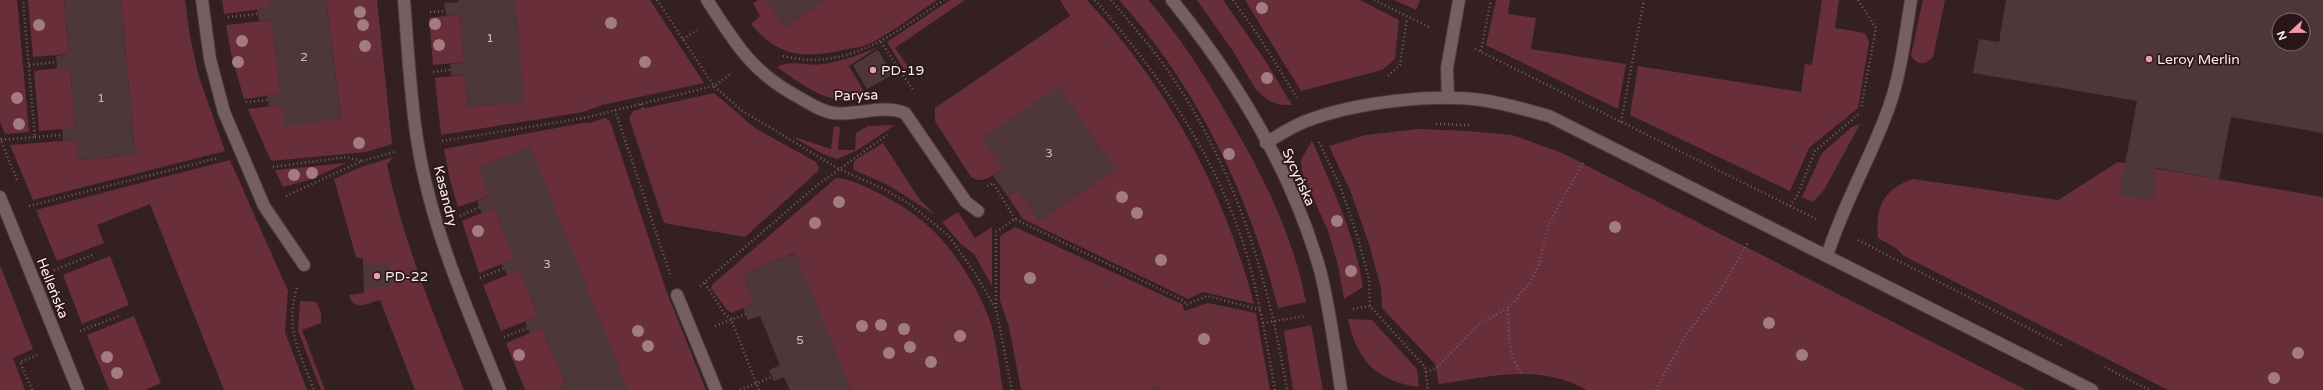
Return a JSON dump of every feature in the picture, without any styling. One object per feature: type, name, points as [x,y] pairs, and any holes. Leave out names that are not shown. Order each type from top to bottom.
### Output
[{"type":"street","points":[[202,0],[210,59],[216,88],[230,127],[264,206],[304,265]]},
{"type":"street","name":"Kasandry","points":[[404,0],[418,144],[442,240],[500,390]]},
{"type":"street","name":"Parysa","points":[[707,0],[748,60],[772,82],[820,109],[833,113],[897,110],[905,113],[966,202],[978,211]]},
{"type":"street","name":"Sycyńska","points":[[1172,0],[1212,52],[1266,143],[1290,189],[1320,271],[1341,390]]},
{"type":"street","points":[[1448,98],[1447,68],[1459,0]]},
{"type":"street","points":[[1827,256],[1836,229],[1889,107],[1902,56],[1911,0]]},
{"type":"street","points":[[1266,143],[1308,120],[1336,111],[1397,102],[1448,98],[1480,100],[1549,116],[2092,390]]},
{"type":"street","name":"Helleńska","points":[[0,197],[78,390]]},
{"type":"street","points":[[677,295],[716,390]]},
{"type":"path","points":[[23,0],[35,137]]},
{"type":"path","points":[[657,0],[714,86],[741,110],[761,123],[839,169],[886,190],[911,205],[949,236],[973,270],[996,309]]},
{"type":"path","points":[[758,70],[779,55],[803,61],[821,61],[866,49],[944,0]]},
{"type":"path","points":[[1095,0],[1128,38],[1163,85],[1190,127],[1222,192],[1248,258],[1261,310],[1275,390]]},
{"type":"path","points":[[1111,0],[1168,72],[1205,132],[1226,176],[1245,220],[1262,269],[1278,335],[1288,390]]},
{"type":"path","points":[[1232,0],[1260,38],[1296,97],[1340,186],[1356,232],[1369,279],[1370,306],[1425,366],[1428,390]]},
{"type":"path","points":[[1374,0],[1407,18],[1481,51],[1836,229],[2065,347]]},
{"type":"path","points":[[1481,51],[1491,0]]},
{"type":"path","points":[[1621,122],[1644,0]]},
{"type":"path","points":[[1790,206],[1798,194],[1815,151],[1860,113],[1876,28],[1858,0]]},
{"type":"path","points":[[423,13],[445,11]]},
{"type":"path","points":[[220,18],[257,14]]},
{"type":"path","points":[[1380,78],[1388,76],[1400,65],[1407,18]]},
{"type":"path","points":[[264,206],[362,161],[373,159],[418,144],[584,118],[714,86],[748,60]]},
{"type":"path","points":[[29,64],[57,62]]},
{"type":"path","points":[[428,72],[451,70]]},
{"type":"path","points":[[1296,97],[1304,95]]},
{"type":"path","points":[[240,102],[267,100]]},
{"type":"path","points":[[641,104],[643,109]]},
{"type":"path","points":[[615,110],[677,295],[705,284],[816,186],[910,119]]},
{"type":"path","points":[[1431,124],[1471,126]]},
{"type":"path","points":[[1,140],[63,135]]},
{"type":"path","points":[[1319,142],[1325,140]]},
{"type":"path","points":[[1426,372],[1436,368],[1479,324],[1508,308],[1530,284],[1539,264],[1549,224],[1585,159],[1579,156]]},
{"type":"path","points":[[269,167],[347,157],[362,161]]},
{"type":"path","points":[[28,206],[208,160]]},
{"type":"path","points":[[454,218],[480,207]]},
{"type":"path","points":[[1012,390],[996,309],[996,232],[1015,219],[1184,301],[1186,305],[1208,296],[1261,310]]},
{"type":"path","points":[[1742,239],[1756,246]]},
{"type":"path","points":[[1656,390],[1685,336],[1718,293],[1749,242]]},
{"type":"path","points":[[53,270],[95,254]]},
{"type":"path","points":[[304,265],[292,302],[291,329],[314,390]]},
{"type":"path","points":[[476,280],[504,268]]},
{"type":"path","points":[[705,284],[724,313],[731,320],[759,390]]},
{"type":"path","points":[[1508,308],[1511,349],[1515,365],[1521,373]]},
{"type":"path","points":[[694,335],[746,314]]},
{"type":"path","points":[[78,332],[118,316]]},
{"type":"path","points":[[499,339],[528,328]]},
{"type":"path","points":[[2100,365],[2149,390]]},
{"type":"path","points":[[740,390],[772,376]]},
{"type":"shaded area","points":[[0,0],[17,0],[29,132],[5,134],[0,122]]},
{"type":"shaded area","points":[[28,0],[64,0],[69,54],[33,57]]},
{"type":"shaded area","points":[[121,0],[185,0],[190,37],[199,77],[225,151],[33,200],[10,145],[76,140],[79,160],[135,155]]},
{"type":"shaded area","points":[[222,0],[269,0],[270,8],[224,14]]},
{"type":"shaded area","points":[[326,0],[377,0],[392,144],[366,152],[271,161],[248,109],[282,105],[341,118]]},
{"type":"shaded area","points":[[515,0],[650,0],[704,83],[602,105],[583,112],[441,135],[435,78],[465,75],[468,107],[523,102]]},
{"type":"shaded area","points":[[758,0],[766,0],[785,27],[825,0],[937,0],[870,44],[829,53],[804,54],[792,53],[771,43],[751,24],[760,16],[753,3]]},
{"type":"shaded area","points":[[950,0],[965,0],[895,48],[908,67],[905,71],[887,42]]},
{"type":"shaded area","points":[[1060,0],[1087,0],[1116,34],[1168,104],[1190,142],[1209,180],[1241,261],[1254,304],[1203,292],[1188,299],[1023,219],[1008,197],[1018,190],[1039,221],[1115,169],[1059,87],[983,138],[1003,168],[984,180],[971,177],[935,121],[935,108],[1070,16]]},
{"type":"shaded area","points":[[1119,0],[1148,0],[1192,57],[1211,87],[1254,162],[1276,207],[1293,253],[1306,302],[1278,308],[1252,225],[1236,184],[1217,145],[1196,106],[1173,69]]},
{"type":"shaded area","points":[[1197,0],[1223,0],[1265,60],[1292,105],[1281,105],[1271,102],[1259,93],[1233,51]]},
{"type":"shaded area","points":[[1245,0],[1360,0],[1399,20],[1395,59],[1382,70],[1301,91]]},
{"type":"shaded area","points":[[1394,0],[1420,0],[1416,10]]},
{"type":"shaded area","points":[[1496,0],[1510,0],[1508,14],[1536,18],[1531,49],[1626,64],[1618,109],[1486,45]]},
{"type":"shaded area","points":[[1822,0],[1839,0],[1835,28],[1865,33],[1869,42],[1858,108],[1809,148],[1790,191],[1630,115],[1638,66],[1801,92],[1805,64],[1812,65]]},
{"type":"shaded area","points":[[1923,0],[1945,0],[1933,57],[1925,63],[1919,63],[1913,59],[1911,55]]},
{"type":"shaded area","points":[[460,14],[464,62],[433,65],[429,18]]},
{"type":"shaded area","points":[[271,20],[281,94],[244,99],[231,53],[226,25]]},
{"type":"shaded area","points":[[878,47],[849,66],[867,97],[855,100],[831,98],[820,94],[798,82],[777,67],[794,63],[817,65],[830,63],[864,53]]},
{"type":"shaded area","points":[[70,67],[75,128],[39,131],[34,71]]},
{"type":"shaded area","points":[[714,93],[755,128],[816,162],[819,168],[817,172],[745,237],[664,223],[629,118],[633,111]]},
{"type":"shaded area","points":[[605,118],[610,121],[666,290],[706,390],[628,390],[489,196],[458,207],[450,180],[444,149],[589,123]]},
{"type":"shaded area","points":[[1860,124],[1824,190],[1813,202],[1802,197],[1822,153],[1852,127]]},
{"type":"shaded area","points":[[895,125],[856,151],[837,159],[821,153],[791,136],[831,149],[834,126],[840,127],[838,150],[855,150],[856,133],[868,126]]},
{"type":"shaded area","points":[[1418,129],[1512,135],[1562,153],[2026,390],[1587,390],[1568,382],[1532,374],[1514,374],[1439,384],[1435,364],[1382,308],[1381,288],[1369,244],[1350,190],[1329,146],[1366,135]]},
{"type":"shaded area","points":[[1312,140],[1342,212],[1359,267],[1363,287],[1344,299],[1338,265],[1328,231],[1302,172],[1301,160]]},
{"type":"shaded area","points":[[883,143],[920,200],[935,215],[888,185],[854,170],[853,165],[855,160]]},
{"type":"shaded area","points":[[393,157],[387,165],[402,223],[431,307],[464,390],[415,390],[380,300],[358,305],[351,300],[349,295],[364,293],[363,259],[356,257],[334,179],[361,167]]},
{"type":"shaded area","points":[[230,160],[288,291],[285,332],[307,390],[224,390],[150,204],[97,225],[104,243],[57,261],[36,210]]},
{"type":"shaded area","points":[[2118,162],[2323,197],[2323,390],[2168,390],[1904,256],[1896,248],[1878,238],[1878,218],[1883,201],[1894,188],[1913,179],[2058,200]]},
{"type":"shaded area","points":[[346,163],[309,180],[283,187],[275,170]]},
{"type":"shaded area","points":[[836,178],[849,180],[861,185],[899,205],[926,224],[947,246],[975,288],[988,315],[995,340],[1003,390],[851,390],[794,253],[743,274],[754,303],[732,313],[727,310],[711,288],[713,284]]},
{"type":"shaded area","points":[[494,208],[515,259],[479,273],[462,221]]},
{"type":"shaded area","points":[[958,212],[975,238],[992,227],[992,286],[974,254],[961,244],[942,222]]},
{"type":"shaded area","points":[[1015,227],[1182,304],[1185,311],[1208,303],[1256,313],[1270,390],[1159,390],[1156,385],[1149,390],[1021,390],[1009,327],[1000,301],[1000,236]]},
{"type":"shaded area","points":[[110,256],[129,305],[82,324],[63,275]]},
{"type":"shaded area","points":[[0,265],[33,349],[13,358],[25,390],[0,390]]},
{"type":"shaded area","points":[[519,270],[538,316],[501,331],[483,285]]},
{"type":"shaded area","points":[[300,301],[316,302],[321,312],[321,323],[302,330],[325,390],[321,390],[298,331]]},
{"type":"shaded area","points":[[134,316],[161,383],[145,390],[109,390],[87,335]]},
{"type":"shaded area","points":[[1348,319],[1372,320],[1417,369],[1419,387],[1391,380],[1380,374],[1371,366],[1363,357],[1357,346]]},
{"type":"shaded area","points":[[1311,325],[1323,390],[1293,390],[1284,331]]},
{"type":"shaded area","points":[[542,328],[566,385],[554,390],[525,390],[506,343]]},
{"type":"building","points":[[64,0],[121,0],[135,155],[78,160],[76,140],[63,141],[62,129],[75,128],[70,67],[57,69],[56,56],[69,54]]},
{"type":"building","points":[[269,0],[326,0],[341,119],[284,126],[282,105],[269,107],[267,96],[281,94],[271,20],[259,21],[257,9],[270,8]]},
{"type":"building","points":[[458,0],[515,0],[524,102],[468,107],[465,75],[451,76],[450,64],[464,62],[460,14],[446,15],[444,3],[459,2]]},
{"type":"building","points":[[766,0],[825,0],[785,27]]},
{"type":"building","name":"Leroy Merlin","points":[[2006,0],[2323,0],[2323,133],[2231,117],[2219,179],[2157,168],[2153,200],[2119,195],[2137,101],[1973,73],[1979,39],[1999,42]]},
{"type":"building","name":"PD-19","points":[[878,50],[892,75],[867,89],[853,65]]},
{"type":"building","points":[[1059,86],[1115,169],[1039,221],[1018,190],[1008,197],[993,176],[1003,168],[983,138]]},
{"type":"building","points":[[530,146],[628,390],[554,390],[566,385],[542,328],[530,333],[525,321],[538,316],[519,270],[507,275],[502,264],[515,259],[494,208],[482,213],[477,201],[489,196],[478,167]]},
{"type":"building","points":[[795,253],[851,390],[790,390],[784,377],[774,381],[769,370],[780,365],[760,316],[748,320],[743,308],[754,303],[743,274]]},
{"type":"building","name":"PD-22","points":[[389,263],[391,286],[365,289],[363,265]]},
{"type":"building","points":[[1156,385],[1159,390],[1149,390]]},
{"type":"place","name":"Leroy Merlin","points":[[2149,59]]},
{"type":"place","name":"PD-19","points":[[873,70]]},
{"type":"place","name":"PD-22","points":[[377,276]]}]
